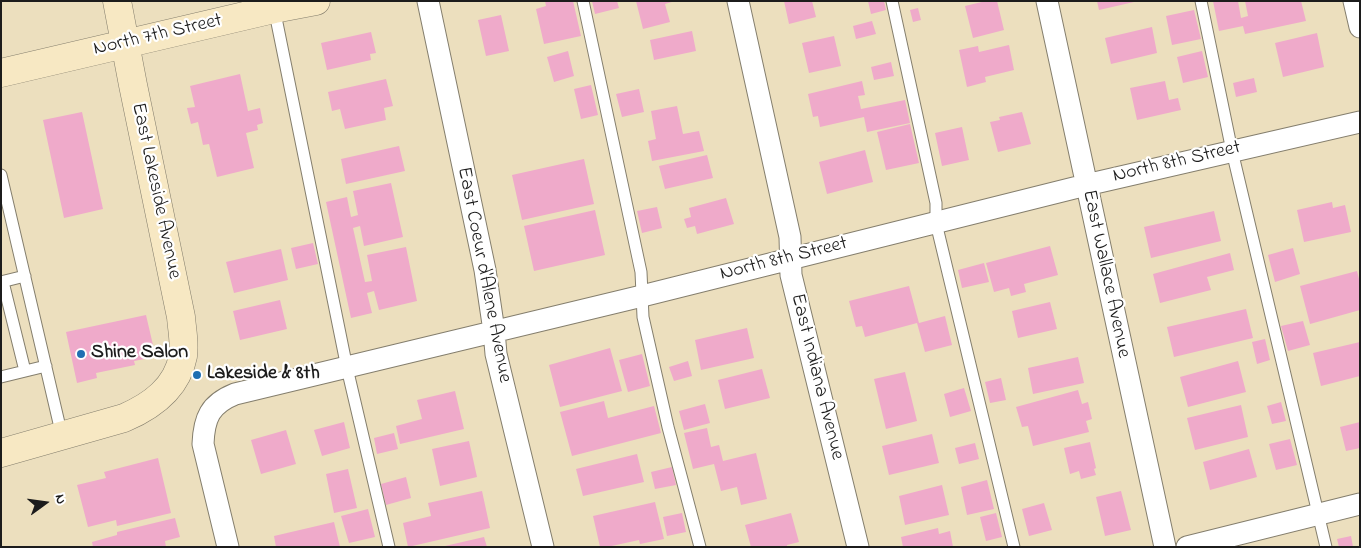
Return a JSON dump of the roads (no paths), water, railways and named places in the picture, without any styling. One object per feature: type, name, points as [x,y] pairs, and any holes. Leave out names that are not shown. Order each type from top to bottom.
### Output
[{"type":"street","name":"East Lakeside Avenue","points":[[62,436],[124,418],[156,401],[174,380],[183,357],[182,317],[117,1]]},
{"type":"street","name":"North 7th Street","points":[[1,73],[125,44],[273,5],[316,1]]},
{"type":"street","name":"East Coeur d'Alene Avenue","points":[[428,1],[485,270],[496,354],[543,547]]},
{"type":"street","name":"East Indiana Avenue","points":[[738,1],[790,237],[791,276],[858,547]]},
{"type":"street","name":"East Wallace Avenue","points":[[1047,1],[1165,547]]},
{"type":"street","points":[[1354,1],[1360,27]]},
{"type":"street","name":"North 8th Street","points":[[228,547],[203,444],[206,418],[218,403],[235,394],[642,296],[1086,185],[1360,122]]},
{"type":"street","points":[[1,453],[62,436]]},
{"type":"street","points":[[1187,547],[1360,504]]},
{"type":"lane","points":[[583,1],[641,272],[643,317],[668,427],[700,547]]},
{"type":"lane","points":[[892,1],[936,203],[936,223],[1014,547]]},
{"type":"lane","points":[[1201,1],[1232,151],[1326,547]]},
{"type":"lane","points":[[273,5],[347,368],[389,547]]},
{"type":"lane","points":[[1,175],[62,436]]},
{"type":"lane","points":[[24,276],[2,282],[25,371]]},
{"type":"lane","points":[[1,377],[46,366]]},
{"type":"place","name":"Shine Salon","points":[[81,354]]},
{"type":"place","name":"Lakeside & 8th","points":[[197,375]]}]
